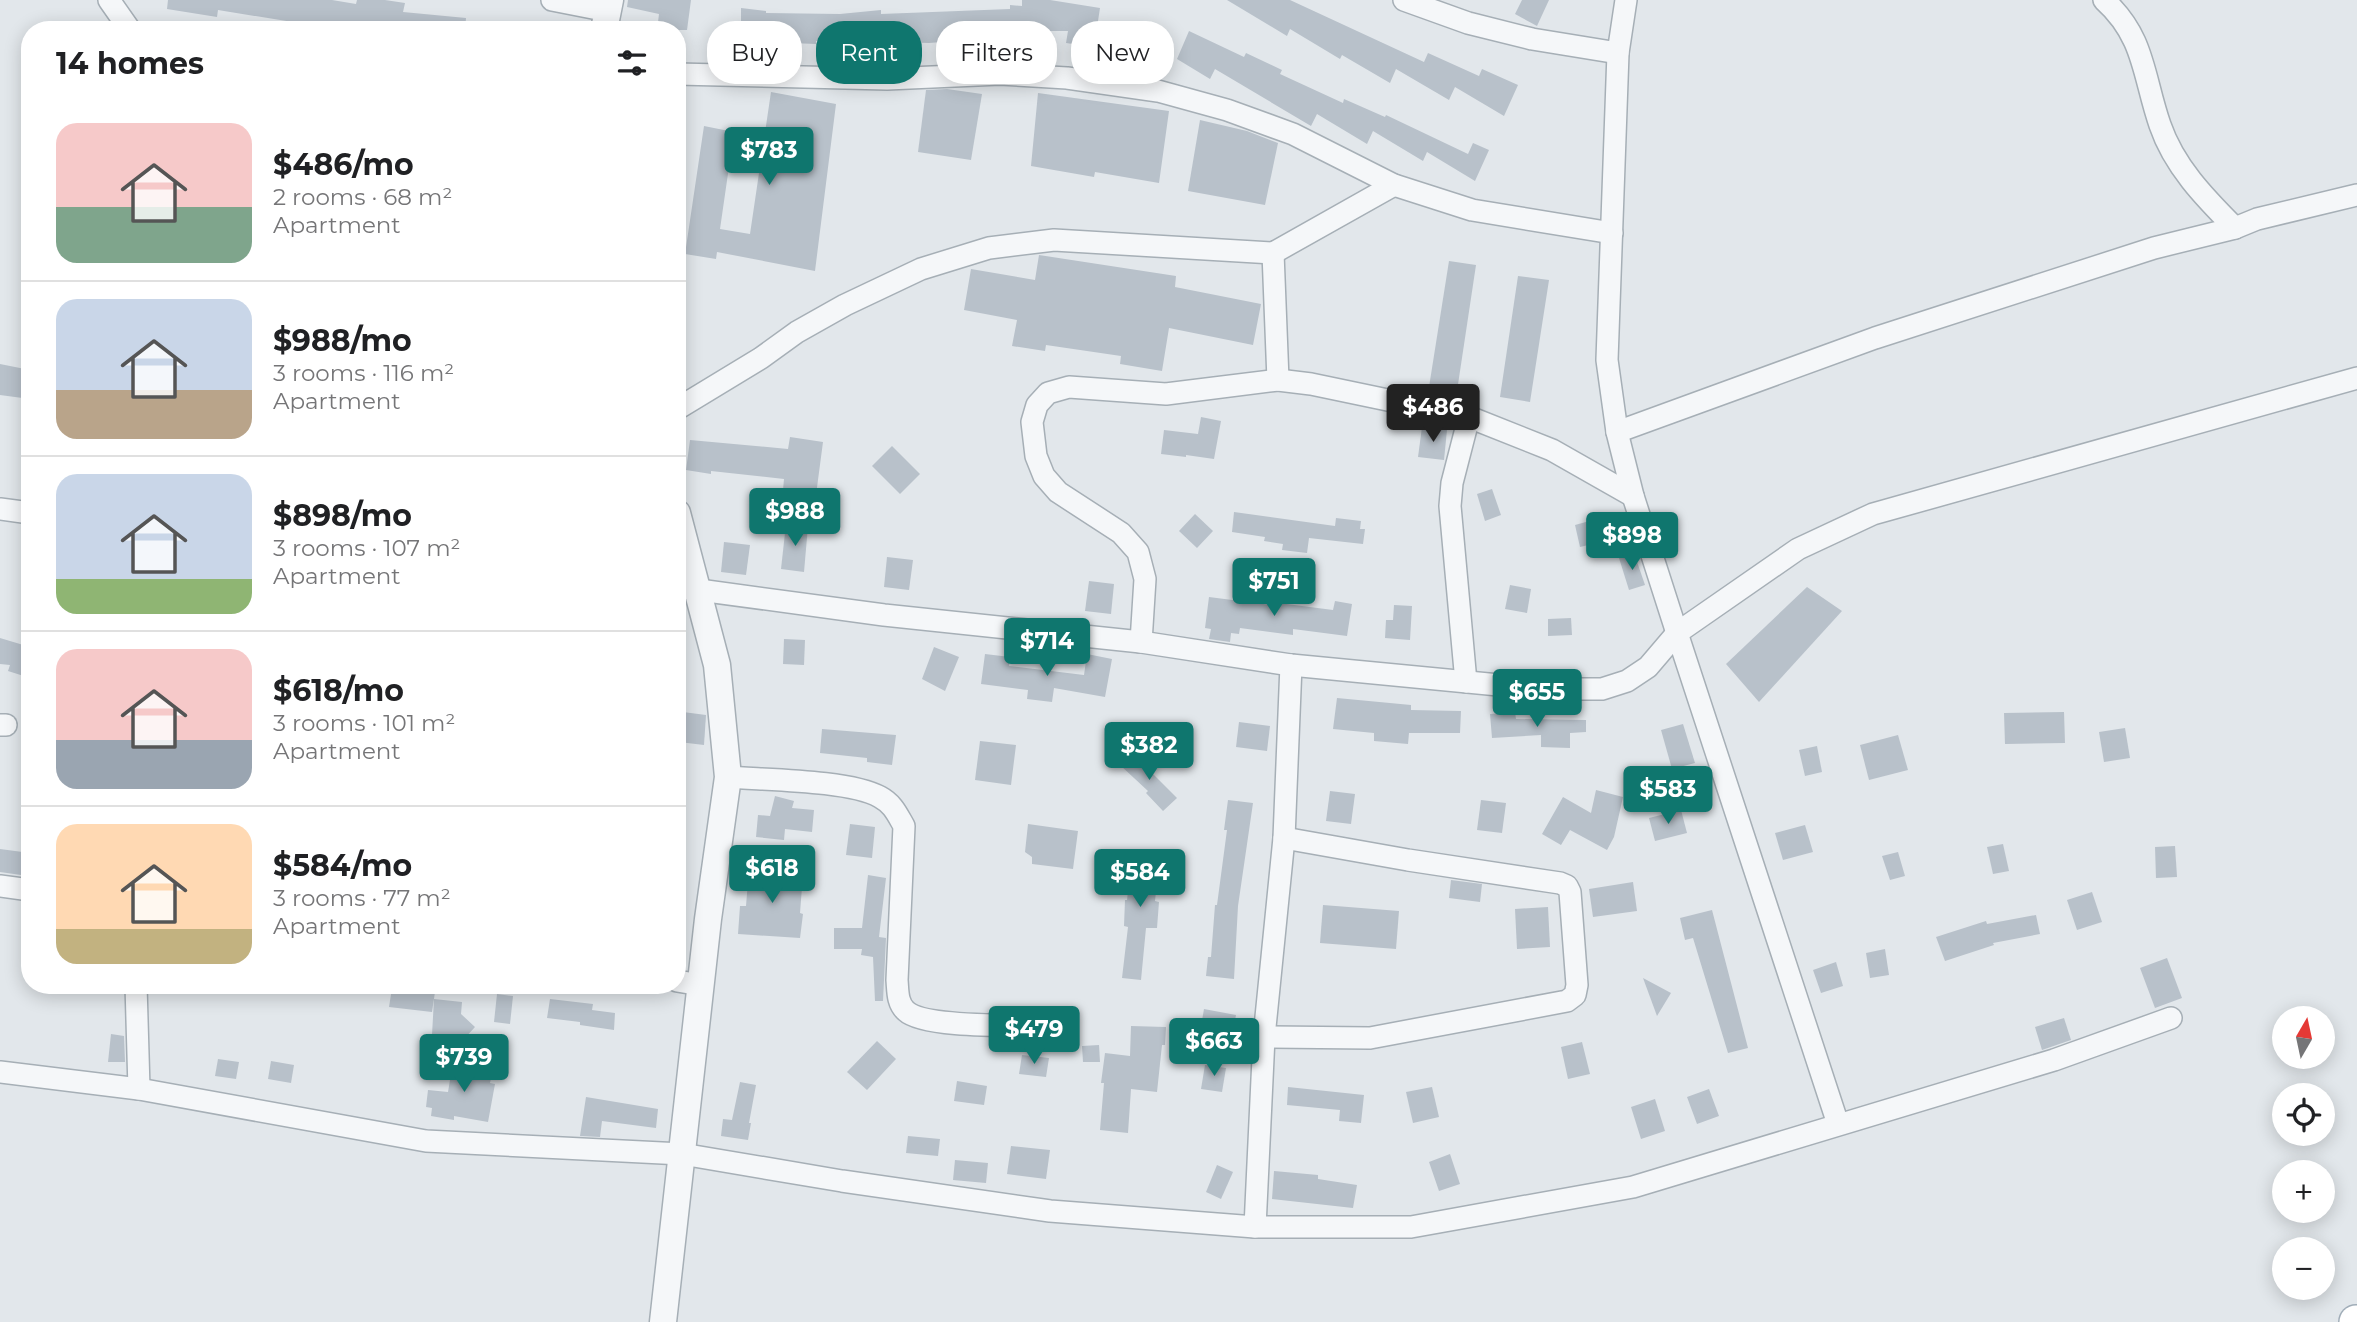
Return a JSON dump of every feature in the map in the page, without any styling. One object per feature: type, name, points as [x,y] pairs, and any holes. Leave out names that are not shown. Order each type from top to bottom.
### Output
[{"type":"street","points":[[108,0],[123,21]]},
{"type":"street","points":[[552,0],[607,13]]},
{"type":"street","points":[[1404,0],[1468,23],[1532,39],[1618,53]]},
{"type":"street","points":[[1626,0],[1618,53],[1607,360],[1617,432],[1633,496],[1838,1124]]},
{"type":"street","points":[[2104,0],[2121,15],[2136,41],[2160,126],[2179,166],[2235,228]]},
{"type":"street","points":[[686,74],[887,79],[1000,74],[1067,78],[1158,91],[1227,110],[1293,134],[1394,185],[1472,210],[1612,233]]},
{"type":"street","points":[[686,404],[761,358],[797,332],[845,305],[921,269],[989,248],[1054,240],[1273,253],[1394,185]]},
{"type":"street","points":[[1617,432],[1875,338],[2154,248],[2357,195]]},
{"type":"street","points":[[1273,253],[1278,380]]},
{"type":"street","points":[[663,1322],[682,1154],[689,983],[708,919],[728,777],[717,665],[687,588],[884,615],[1141,642],[1291,665],[1540,689],[1602,689],[1627,681],[1648,667],[1677,633],[1798,549],[1873,514],[2357,379]]},
{"type":"street","points":[[1141,642],[1144,579],[1138,552],[1121,533],[1058,492],[1044,476],[1036,456],[1032,422],[1037,405],[1048,393],[1069,387],[1166,394],[1278,380],[1323,386],[1469,417],[1552,450],[1633,496]]},
{"type":"street","points":[[1466,682],[1450,506],[1452,483],[1469,417]]},
{"type":"street","points":[[0,509],[21,512]]},
{"type":"street","points":[[1255,1227],[1264,1037],[1284,838],[1291,665]]},
{"type":"street","points":[[728,777],[847,787],[880,797],[894,808],[904,826],[897,980],[899,1002],[904,1010],[913,1017],[933,1023],[1042,1026]]},
{"type":"street","points":[[1264,1037],[1370,1038],[1567,1001],[1575,995],[1577,985],[1570,892],[1567,886],[1284,838]]},
{"type":"street","points":[[0,886],[21,889]]},
{"type":"street","points":[[136,994],[139,1089]]},
{"type":"street","points":[[0,1072],[139,1089],[426,1141],[682,1154],[842,1181],[1050,1210],[1255,1227],[1410,1227],[1633,1187],[2054,1060],[2171,1018]]},
{"type":"building","points":[[168,0],[332,0],[356,4],[357,0],[385,0],[405,3],[403,12],[466,18],[466,21],[286,21],[218,10],[217,17],[167,9]]},
{"type":"building","points":[[628,0],[691,0],[687,30],[686,21],[658,21],[659,14],[627,7]]},
{"type":"building","points":[[1022,0],[1050,0],[1100,8],[1098,21],[1071,21],[1071,44],[1066,43],[1068,31],[1057,31],[1057,21],[936,21],[936,42],[929,43],[922,43],[922,21],[816,21],[816,44],[802,43],[802,21],[741,21],[741,8],[766,13],[840,14],[881,10],[881,14],[1010,9],[1010,5],[1022,6]]},
{"type":"building","points":[[1227,0],[1290,0],[1424,62],[1428,53],[1479,76],[1482,69],[1518,85],[1504,116],[1455,87],[1449,100],[1396,69],[1390,83],[1342,55],[1340,59],[1290,29],[1287,36]]},
{"type":"building","points":[[1522,0],[1549,0],[1537,26],[1515,14]]},
{"type":"building","points":[[1189,31],[1244,57],[1246,53],[1282,70],[1280,74],[1343,103],[1344,99],[1385,117],[1386,115],[1468,154],[1473,143],[1489,150],[1475,181],[1427,152],[1423,161],[1373,131],[1367,144],[1317,114],[1311,126],[1215,69],[1210,79],[1177,59]]},
{"type":"building","points":[[947,89],[982,94],[971,160],[918,152],[926,90]]},
{"type":"building","points":[[771,92],[836,104],[815,271],[717,252],[716,259],[686,254],[704,126],[734,132],[720,229],[750,234]]},
{"type":"building","points":[[1038,93],[1169,111],[1159,183],[1095,172],[1094,177],[1031,166]]},
{"type":"building","points":[[1200,120],[1247,131],[1278,143],[1265,205],[1188,191]]},
{"type":"building","points":[[1039,255],[1176,276],[1175,287],[1261,304],[1253,345],[1169,328],[1162,371],[1120,364],[1121,356],[1046,345],[1045,351],[1012,346],[1017,320],[964,310],[971,269],[1035,280]]},
{"type":"building","points":[[1449,261],[1476,265],[1457,391],[1429,387]]},
{"type":"building","points":[[1518,276],[1549,280],[1530,402],[1500,397]]},
{"type":"building","points":[[0,364],[21,368],[21,398],[0,395]]},
{"type":"building","points":[[1201,417],[1221,421],[1214,459],[1161,454],[1164,430],[1198,434]]},
{"type":"building","points":[[1422,427],[1447,430],[1444,460],[1418,457]]},
{"type":"building","points":[[790,437],[823,442],[816,495],[783,490],[784,479],[686,470],[690,440],[788,449]]},
{"type":"building","points":[[892,446],[920,474],[900,494],[872,466]]},
{"type":"building","points":[[1492,489],[1501,515],[1485,521],[1477,494]]},
{"type":"building","points":[[1234,512],[1335,526],[1336,518],[1361,521],[1360,529],[1365,529],[1363,544],[1309,538],[1307,553],[1282,550],[1283,544],[1264,541],[1265,537],[1232,532]]},
{"type":"building","points":[[1195,514],[1213,531],[1197,548],[1179,531]]},
{"type":"building","points":[[1604,517],[1609,540],[1580,547],[1575,525]]},
{"type":"building","points":[[786,524],[808,526],[804,572],[781,569]]},
{"type":"building","points":[[724,542],[750,545],[746,575],[721,572]]},
{"type":"building","points":[[1634,553],[1645,585],[1629,590],[1619,558]]},
{"type":"building","points":[[887,557],[913,560],[909,590],[884,587]]},
{"type":"building","points":[[1089,581],[1114,584],[1111,614],[1085,611]]},
{"type":"building","points":[[1510,585],[1531,589],[1527,613],[1505,609]]},
{"type":"building","points":[[1807,587],[1842,611],[1759,702],[1726,664]]},
{"type":"building","points":[[1209,597],[1333,610],[1335,601],[1352,604],[1347,636],[1293,629],[1293,635],[1240,628],[1239,634],[1231,633],[1230,642],[1209,639],[1211,629],[1205,628]]},
{"type":"building","points":[[1394,605],[1412,606],[1410,640],[1385,638],[1386,620],[1393,620]]},
{"type":"building","points":[[1571,618],[1572,635],[1548,636],[1548,619]]},
{"type":"building","points":[[0,638],[21,644],[21,675],[8,671],[10,665],[0,664]]},
{"type":"building","points":[[784,639],[805,640],[804,665],[783,664]]},
{"type":"building","points":[[934,647],[959,657],[945,691],[922,679]]},
{"type":"building","points":[[985,654],[1010,657],[1009,666],[1084,675],[1087,654],[1112,659],[1105,697],[1054,688],[1052,702],[1027,699],[1028,690],[981,684]]},
{"type":"building","points":[[1337,698],[1411,705],[1411,710],[1461,711],[1460,733],[1409,733],[1408,744],[1374,741],[1374,733],[1333,729]]},
{"type":"building","points":[[686,712],[706,715],[704,745],[686,743]]},
{"type":"building","points":[[1515,712],[1516,719],[1586,720],[1586,732],[1570,733],[1570,748],[1541,747],[1541,735],[1492,738],[1490,714]]},
{"type":"building","points":[[2064,712],[2065,743],[2005,744],[2004,713]]},
{"type":"building","points":[[1239,722],[1270,726],[1267,751],[1236,747]]},
{"type":"building","points":[[1683,724],[1695,763],[1672,769],[1661,730]]},
{"type":"building","points":[[2125,728],[2130,758],[2104,762],[2099,732]]},
{"type":"building","points":[[822,729],[896,735],[892,765],[867,762],[867,758],[820,753]]},
{"type":"building","points":[[1898,735],[1908,770],[1869,780],[1860,745]]},
{"type":"building","points":[[980,741],[1016,745],[1011,785],[975,780]]},
{"type":"building","points":[[1817,746],[1822,772],[1805,776],[1799,750]]},
{"type":"building","points":[[1132,753],[1177,798],[1163,811],[1146,793],[1148,791],[1120,765]]},
{"type":"building","points":[[1596,790],[1623,797],[1614,837],[1607,850],[1570,830],[1561,845],[1542,834],[1563,797],[1591,813]]},
{"type":"building","points":[[1330,791],[1355,794],[1351,824],[1326,821]]},
{"type":"building","points":[[775,796],[794,801],[792,808],[814,810],[812,832],[785,829],[784,840],[756,837],[758,815],[770,816]]},
{"type":"building","points":[[1228,800],[1253,803],[1238,906],[1234,979],[1206,976],[1208,957],[1211,957],[1215,905],[1227,830],[1224,830]]},
{"type":"building","points":[[1481,800],[1506,803],[1502,833],[1477,830]]},
{"type":"building","points":[[1681,810],[1687,833],[1655,841],[1649,818]]},
{"type":"building","points":[[850,824],[875,827],[872,858],[846,855]]},
{"type":"building","points":[[1028,824],[1078,831],[1073,869],[1032,864],[1032,857],[1025,852]]},
{"type":"building","points":[[1805,825],[1813,852],[1783,860],[1775,833]]},
{"type":"building","points":[[2003,844],[2009,871],[1993,874],[1987,847]]},
{"type":"building","points":[[2175,846],[2177,877],[2156,878],[2155,847]]},
{"type":"building","points":[[0,849],[21,852],[21,875],[0,872]]},
{"type":"building","points":[[1133,849],[1160,852],[1155,901],[1159,902],[1157,928],[1146,928],[1141,980],[1122,978],[1128,927],[1124,926],[1125,900]]},
{"type":"building","points":[[1898,852],[1905,876],[1890,880],[1882,856]]},
{"type":"building","points":[[749,869],[803,874],[800,938],[738,934],[740,906],[746,906]]},
{"type":"building","points":[[868,875],[886,878],[879,937],[886,938],[883,1001],[875,1001],[873,957],[861,955],[862,949],[834,949],[834,928],[862,928]]},
{"type":"building","points":[[1451,880],[1482,884],[1480,902],[1449,898]]},
{"type":"building","points":[[1633,882],[1637,911],[1593,917],[1589,889]]},
{"type":"building","points":[[2092,892],[2102,922],[2077,930],[2067,900]]},
{"type":"building","points":[[1323,905],[1399,911],[1396,949],[1320,943]]},
{"type":"building","points":[[1548,907],[1550,947],[1517,949],[1515,909]]},
{"type":"building","points":[[1712,910],[1748,1048],[1728,1053],[1693,938],[1685,940],[1680,918]]},
{"type":"building","points":[[2036,915],[2040,934],[1993,943],[1994,945],[1945,961],[1936,937],[1986,921],[1987,924]]},
{"type":"building","points":[[1885,949],[1889,975],[1870,978],[1866,953]]},
{"type":"building","points":[[2167,958],[2182,998],[2155,1008],[2140,968]]},
{"type":"building","points":[[1836,962],[1843,986],[1821,993],[1813,970]]},
{"type":"building","points":[[1643,978],[1671,993],[1657,1016]]},
{"type":"building","points":[[391,994],[435,994],[432,1012],[389,1007]]},
{"type":"building","points":[[497,994],[513,996],[510,1024],[494,1022]]},
{"type":"building","points":[[434,999],[462,1002],[461,1014],[475,1027],[450,1054],[431,1053]]},
{"type":"building","points":[[550,999],[593,1004],[592,1010],[615,1013],[614,1030],[547,1018]]},
{"type":"building","points":[[1204,1009],[1236,1015],[1233,1032],[1201,1026]]},
{"type":"building","points":[[2064,1018],[2071,1040],[2042,1050],[2035,1027]]},
{"type":"building","points":[[1131,1026],[1166,1027],[1157,1092],[1131,1089],[1128,1133],[1100,1130],[1105,1053],[1130,1056]]},
{"type":"building","points":[[111,1034],[124,1036],[125,1062],[108,1062]]},
{"type":"building","points":[[877,1041],[896,1059],[867,1090],[847,1072]]},
{"type":"building","points":[[1582,1042],[1590,1074],[1568,1079],[1561,1047]]},
{"type":"building","points":[[1099,1045],[1100,1062],[1083,1062],[1082,1046]]},
{"type":"building","points":[[1022,1055],[1049,1058],[1046,1077],[1019,1074]]},
{"type":"building","points":[[218,1059],[239,1062],[236,1079],[215,1076]]},
{"type":"building","points":[[271,1061],[294,1065],[291,1083],[268,1079]]},
{"type":"building","points":[[453,1062],[493,1069],[490,1083],[495,1084],[488,1122],[454,1116],[454,1120],[431,1116],[432,1108],[426,1107],[428,1090],[448,1092]]},
{"type":"building","points":[[1205,1065],[1226,1068],[1222,1092],[1201,1089]]},
{"type":"building","points":[[957,1081],[987,1086],[984,1105],[954,1101]]},
{"type":"building","points":[[740,1082],[756,1085],[748,1140],[721,1136],[723,1119],[732,1120]]},
{"type":"building","points":[[1288,1087],[1364,1095],[1361,1123],[1339,1121],[1340,1110],[1287,1105]]},
{"type":"building","points":[[1432,1087],[1439,1117],[1413,1123],[1406,1092]]},
{"type":"building","points":[[1709,1089],[1719,1116],[1697,1124],[1687,1097]]},
{"type":"building","points":[[586,1097],[658,1109],[656,1128],[602,1121],[600,1137],[580,1136]]},
{"type":"building","points":[[1655,1099],[1665,1131],[1641,1139],[1631,1107]]},
{"type":"building","points":[[908,1136],[940,1139],[938,1156],[906,1153]]},
{"type":"building","points":[[1011,1146],[1050,1150],[1046,1179],[1007,1174]]},
{"type":"building","points":[[1450,1154],[1460,1184],[1439,1191],[1429,1162]]},
{"type":"building","points":[[955,1160],[988,1163],[986,1183],[953,1180]]},
{"type":"building","points":[[1217,1165],[1233,1172],[1221,1199],[1206,1192]]},
{"type":"building","points":[[1274,1171],[1318,1175],[1318,1179],[1357,1185],[1353,1208],[1272,1199]]}]
